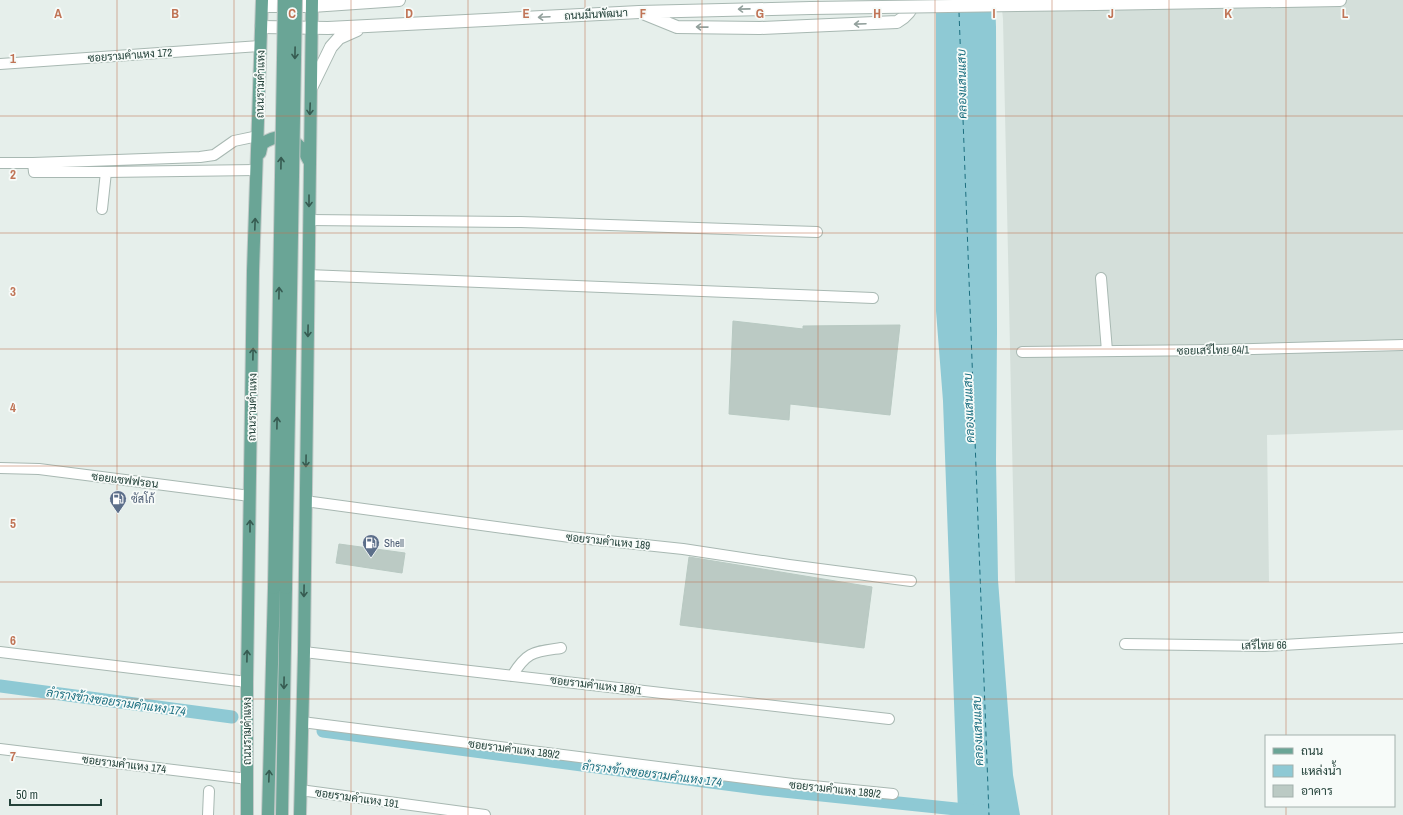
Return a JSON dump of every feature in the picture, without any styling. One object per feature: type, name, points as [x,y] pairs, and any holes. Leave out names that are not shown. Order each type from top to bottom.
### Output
[{"type":"main road","name":"ถนนรามคำแหง","points":[[282,815],[280,588],[284,0]]},
{"type":"main road","name":"ถนนรามคำแหง","points":[[268,815],[280,588],[296,0]]},
{"type":"main road","name":"ถนนรามคำแหง","points":[[247,815],[247,682],[254,271],[262,3]]},
{"type":"main road","points":[[300,815],[304,652],[312,3]]},
{"type":"main road","points":[[257,165],[262,144],[270,139],[280,137],[291,139],[298,143],[304,150],[309,162]]},
{"type":"street","points":[[262,3],[391,0]]},
{"type":"street","points":[[639,12],[677,27],[783,27],[897,22],[905,17],[910,11],[915,0]]},
{"type":"street","name":"ถนนมีนพัฒนา","points":[[261,27],[311,28],[372,26],[639,12],[1340,0]]},
{"type":"street","points":[[311,88],[331,47],[338,38],[372,26]]},
{"type":"street","name":"ซอยรามคำแหง 172","points":[[0,64],[260,46]]},
{"type":"street","points":[[0,163],[33,164],[200,157],[214,155],[234,141],[258,136]]},
{"type":"street","points":[[33,164],[34,172],[106,172],[257,165]]},
{"type":"street","points":[[102,209],[106,172]]},
{"type":"street","points":[[309,220],[513,222],[817,232]]},
{"type":"street","points":[[308,275],[873,298]]},
{"type":"street","points":[[1101,278],[1107,352]]},
{"type":"street","name":"ซอยเสรีไทย 64/1","points":[[1022,352],[1216,350],[1403,345]]},
{"type":"street","name":"ซอยแซฟฟรอน","points":[[0,468],[39,469],[250,496]]},
{"type":"street","name":"ซอยรามคำแหง 189","points":[[305,501],[570,537],[683,549],[911,581]]},
{"type":"street","name":"เสรีไทย 66","points":[[1125,644],[1265,646],[1403,638]]},
{"type":"street","points":[[512,676],[521,662],[530,655],[538,651],[561,648]]},
{"type":"street","points":[[0,652],[247,682]]},
{"type":"street","name":"ซอยรามคำแหง 189/1","points":[[304,652],[889,719]]},
{"type":"street","name":"ซอยรามคำแหง 189/2","points":[[302,722],[793,784],[893,794]]},
{"type":"street","name":"ซอยรามคำแหง 174","points":[[0,749],[248,778]]},
{"type":"street","name":"ซอยรามคำแหง 191","points":[[300,790],[485,815]]},
{"type":"street","points":[[208,815],[209,791]]},
{"type":"shaded area","points":[[1001,0],[1403,0],[1403,430],[1267,435],[1269,582],[1015,583],[1003,19]]},
{"type":"water","name":"คลองแสนแสบ","points":[[936,0],[995,0],[997,332],[996,460],[998,580],[1013,775],[1020,815],[958,815],[943,401],[936,311]]},
{"type":"building","points":[[733,321],[803,329],[803,326],[900,325],[890,415],[790,404],[789,420],[729,414]]},
{"type":"building","name":"Shell","points":[[339,544],[405,553],[402,573],[336,563]]},
{"type":"building","points":[[689,557],[872,587],[864,648],[680,625]]},
{"type":"waterway","name":"ลำรางข้างซอยรามคำแหง 174","points":[[0,686],[232,717]]},
{"type":"waterway","name":"ลำรางข้างซอยรามคำแหง 174","points":[[323,731],[764,789],[975,811]]},
{"type":"ferry route","points":[[959,12],[989,815]]},
{"type":"place","name":"ซัสโก้","points":[[118,514]]},
{"type":"place","name":"Shell","points":[[371,558]]}]
